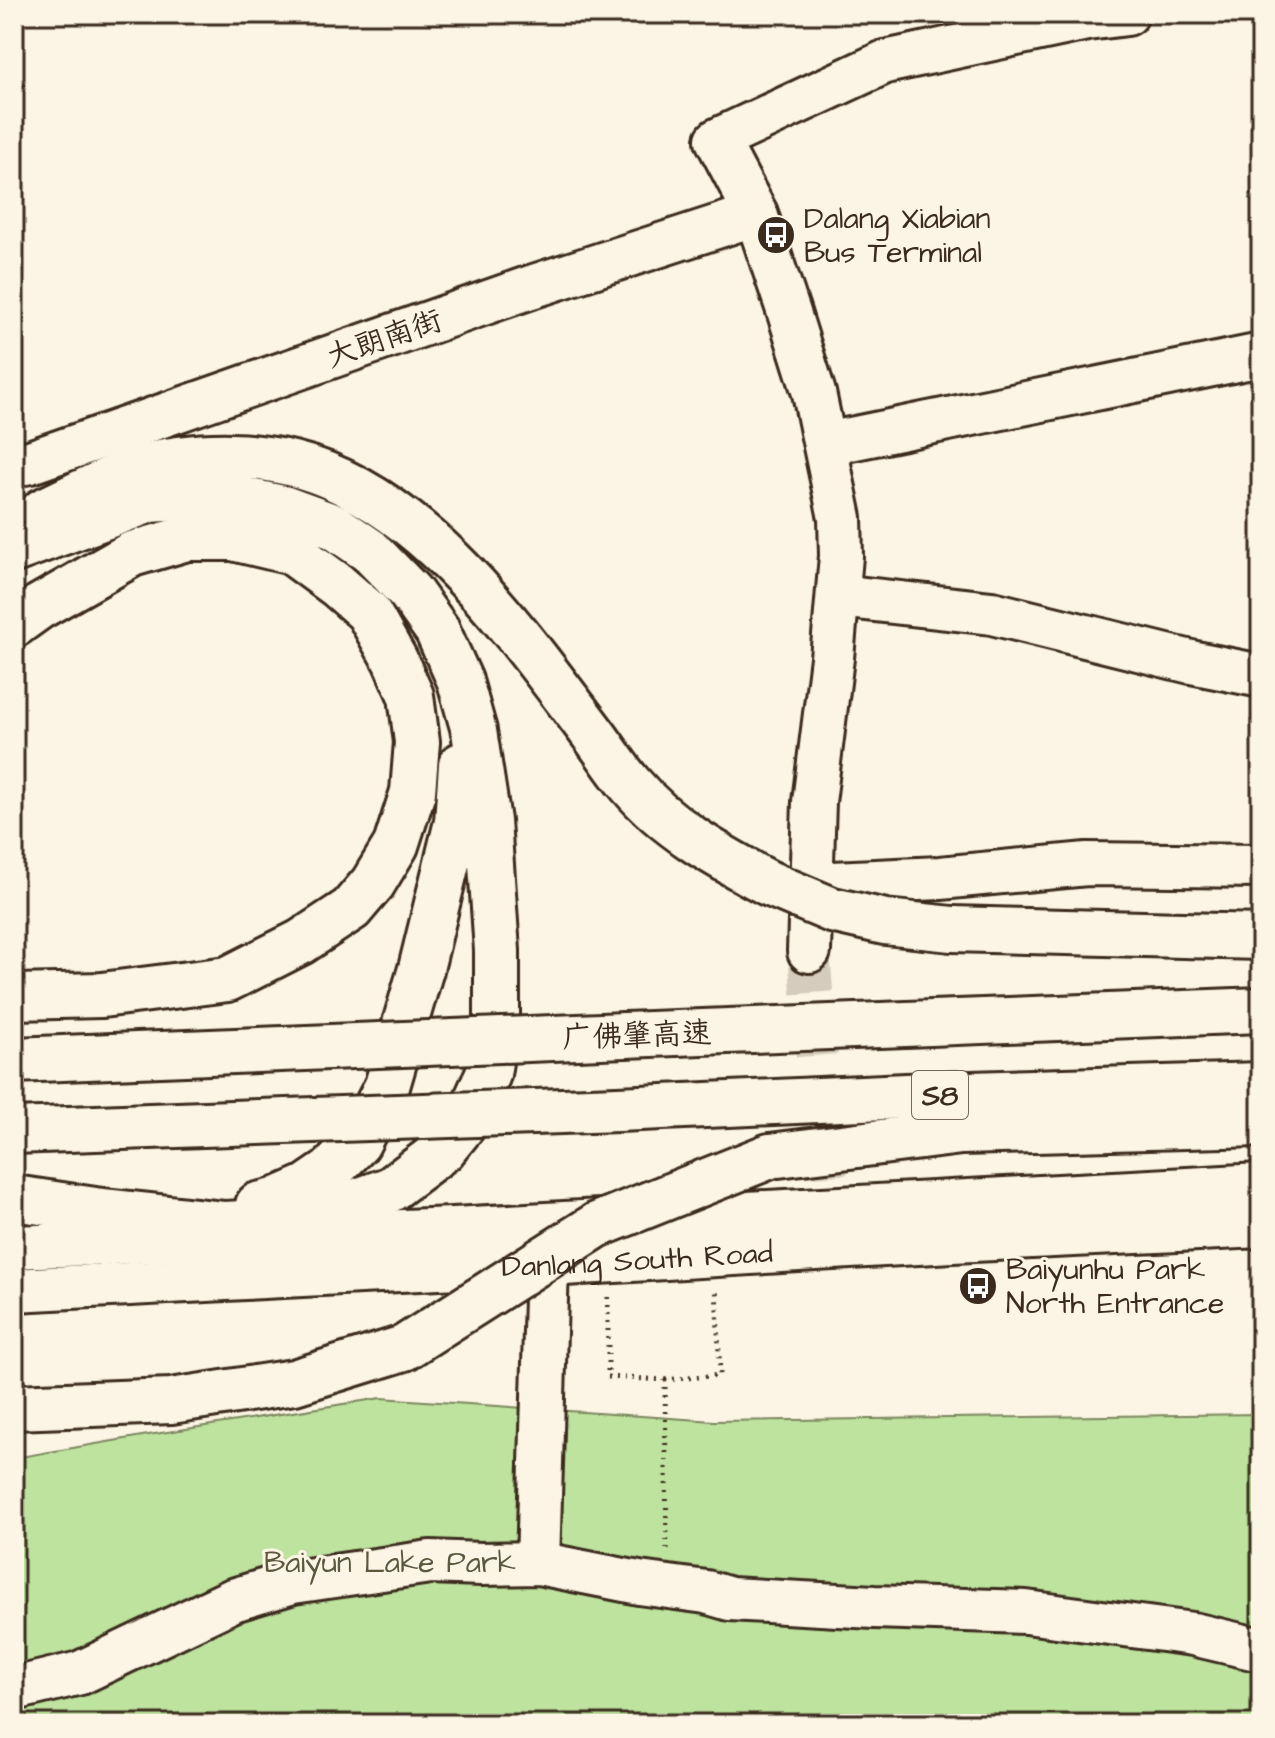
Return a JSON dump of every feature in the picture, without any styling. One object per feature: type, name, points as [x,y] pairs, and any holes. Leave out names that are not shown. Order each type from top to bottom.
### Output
[{"type":"highway","points":[[14,527],[131,471],[177,459],[218,457],[293,464],[342,481],[395,512],[420,532],[488,601],[631,785],[684,832],[720,857],[768,883],[832,910],[885,922],[952,929],[1261,937]]},
{"type":"highway","points":[[14,550],[150,500],[220,495],[283,508],[335,527],[370,551],[410,592],[437,630],[460,681],[474,731],[488,821],[497,951],[497,1017],[488,1074],[468,1119],[443,1150],[391,1189],[325,1213],[278,1221],[225,1224],[15,1198]]},
{"type":"highway","points":[[14,625],[39,607],[132,554],[187,538],[233,538],[292,552],[368,612],[411,696],[417,742],[413,792],[396,845],[373,883],[351,909],[301,942],[228,979],[102,995],[14,997]]},
{"type":"highway","points":[[15,1198],[233,1210],[275,1201],[307,1187],[329,1172],[358,1143],[387,1086],[421,969],[457,822],[461,725],[449,659]]},
{"type":"highway","name":"广佛肇高速","points":[[14,1060],[1261,1010]]},
{"type":"highway","name":"S8","points":[[14,1131],[1261,1085]]},
{"type":"highway","points":[[14,1407],[171,1401],[294,1382],[404,1348],[597,1225],[770,1156],[961,1132],[1261,1124]]},
{"type":"street","points":[[809,951],[814,802],[838,596],[840,518],[814,393],[756,214],[717,140],[885,62],[1087,19],[1127,14]]},
{"type":"street","name":"大朗南街","points":[[14,465],[531,287],[756,214]]},
{"type":"street","points":[[826,444],[1261,355]]},
{"type":"street","points":[[838,596],[992,613],[1261,676]]},
{"type":"street","points":[[811,884],[940,878],[1087,864],[1261,866]]},
{"type":"street","name":"Danlang South Road","points":[[14,1247],[827,1211],[1261,1185]]},
{"type":"street","name":"Danlang South Road","points":[[14,1290],[715,1254],[827,1211],[1261,1226]]},
{"type":"street","points":[[538,1563],[547,1265]]},
{"type":"street","points":[[14,1689],[80,1673],[233,1600],[293,1582],[430,1562],[538,1563],[639,1583],[706,1592],[730,1599],[1026,1612],[1193,1634],[1261,1650]]},
{"type":"path","points":[[608,1261],[608,1377],[665,1380],[720,1375],[715,1254]]},
{"type":"path","points":[[665,1380],[668,1586]]},
{"type":"green space","name":"Baiyun Lake Park","points":[[381,1398],[714,1421],[1261,1414],[1261,1724],[14,1724],[14,1458]]},
{"type":"tunnel","points":[[809,951],[826,1176]]},
{"type":"place","name":"Dalang Xiabian Bus Terminal","points":[[776,235]]},
{"type":"place","name":"Baiyunhu Park North Entrance","points":[[978,1286]]}]
